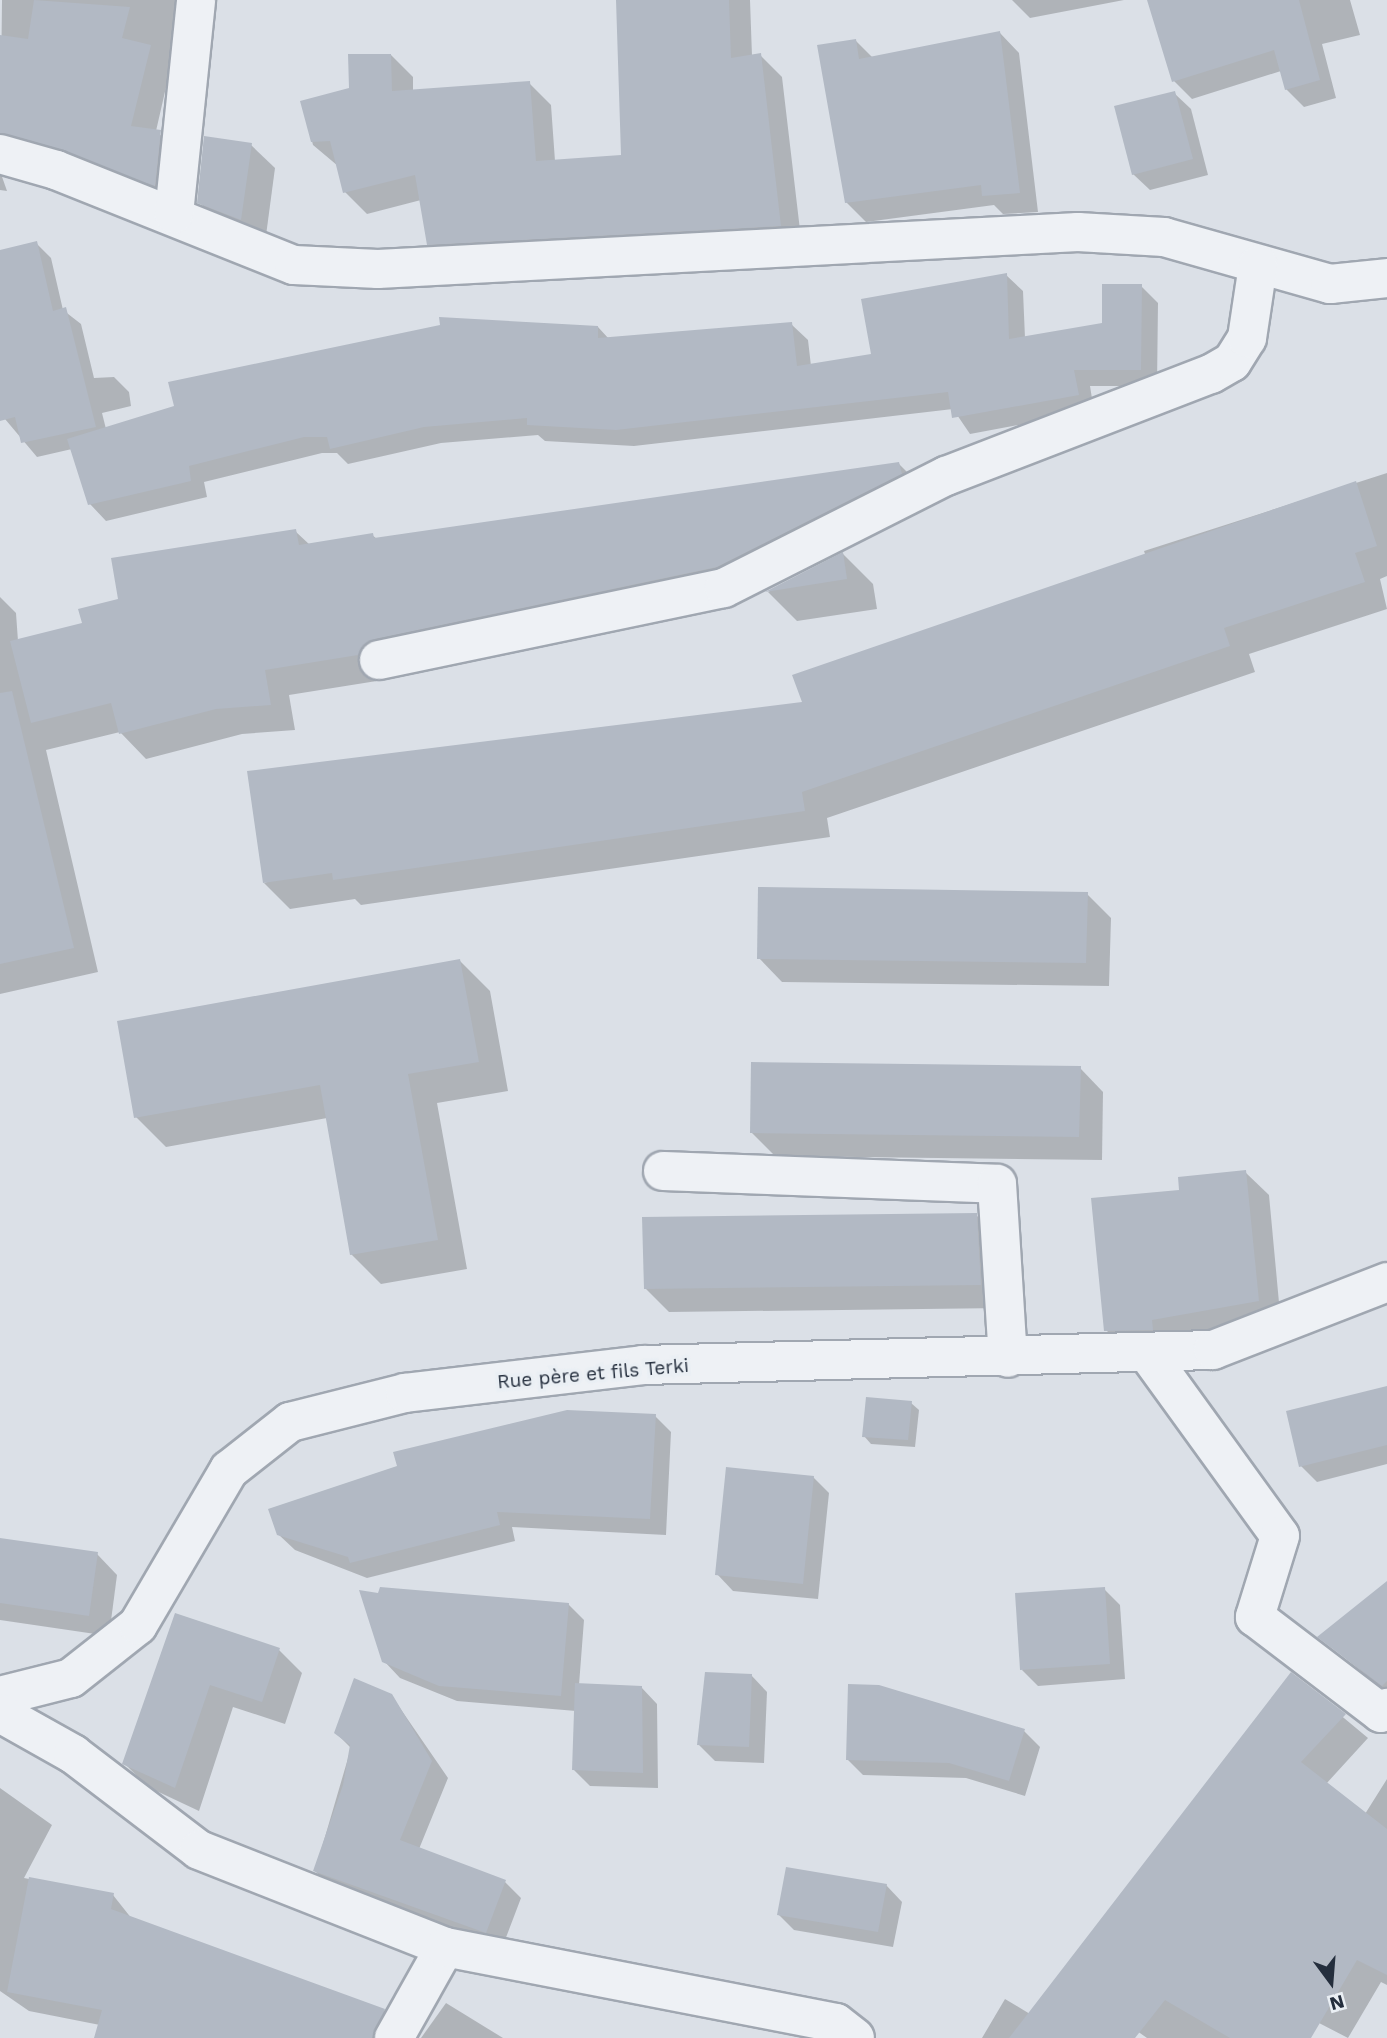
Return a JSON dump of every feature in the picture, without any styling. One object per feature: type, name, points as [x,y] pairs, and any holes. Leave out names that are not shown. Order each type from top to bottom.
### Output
[{"type":"street","points":[[174,214],[196,0]]},
{"type":"street","points":[[0,154],[174,214],[308,266],[378,269],[1078,232],[1164,237],[1330,284],[1387,278]]},
{"type":"street","points":[[379,660],[724,589],[946,477],[1211,374],[1232,362],[1247,338],[1258,265]]},
{"type":"street","points":[[663,1171],[997,1184],[1009,1358]]},
{"type":"street","name":"Rue père et fils Terki","points":[[0,1696],[71,1678],[138,1625],[229,1470],[290,1422],[405,1393],[643,1365],[1149,1355],[1213,1350],[1387,1282]]},
{"type":"street","points":[[1149,1355],[1280,1536],[1255,1617],[1381,1713],[1387,1708]]},
{"type":"street","points":[[0,1713],[73,1754],[199,1850],[445,1947],[836,2023],[855,2038]]},
{"type":"street","points":[[394,2038],[445,1947]]},
{"type":"building","points":[[34,0],[130,7],[122,38],[151,45],[131,126],[161,130],[155,186],[0,133],[0,35],[28,39]]},
{"type":"building","points":[[616,0],[729,0],[731,58],[761,53],[781,226],[427,245],[415,175],[343,193],[330,141],[311,142],[300,101],[349,88],[348,54],[391,54],[392,91],[530,81],[536,161],[621,155]]},
{"type":"building","points":[[1147,0],[1299,0],[1320,80],[1285,90],[1274,50],[1172,82]]},
{"type":"building","points":[[1000,31],[1020,193],[982,196],[981,185],[845,203],[817,45],[856,39],[859,59]]},
{"type":"building","points":[[1175,91],[1193,159],[1132,175],[1114,106]]},
{"type":"building","points":[[204,136],[252,143],[241,220],[197,203]]},
{"type":"building","points":[[37,241],[53,311],[66,307],[96,427],[21,443],[15,417],[0,421],[0,250]]},
{"type":"building","points":[[1007,273],[1009,339],[1102,323],[1102,284],[1142,284],[1141,370],[1074,370],[1079,395],[952,418],[948,392],[616,430],[527,425],[527,418],[424,427],[330,449],[327,437],[304,437],[189,466],[191,481],[88,505],[67,439],[174,406],[168,382],[440,325],[439,317],[598,326],[598,338],[792,322],[797,366],[871,354],[861,299]]},
{"type":"building","points":[[899,462],[902,474],[717,567],[375,639],[358,655],[265,670],[271,705],[216,709],[119,734],[111,703],[31,723],[10,641],[82,623],[78,609],[118,599],[111,558],[296,529],[299,545],[373,533],[374,538]]},
{"type":"building","points":[[1356,481],[1377,546],[1355,553],[1365,582],[1224,628],[1230,646],[802,792],[805,811],[333,880],[332,873],[263,883],[247,771],[802,702],[792,675]]},
{"type":"building","points":[[843,552],[847,579],[765,592]]},
{"type":"building","points":[[12,691],[74,948],[0,964],[0,693]]},
{"type":"building","points":[[758,887],[1088,892],[1086,963],[757,959]]},
{"type":"building","points":[[460,959],[479,1062],[408,1074],[438,1240],[350,1255],[320,1085],[134,1118],[117,1021]]},
{"type":"building","points":[[751,1062],[1081,1066],[1079,1137],[750,1133]]},
{"type":"building","points":[[1246,1170],[1259,1301],[1152,1320],[1153,1330],[1104,1331],[1091,1198],[1179,1190],[1178,1177]]},
{"type":"building","points":[[977,1213],[981,1285],[644,1289],[642,1217]]},
{"type":"building","points":[[1387,1386],[1387,1445],[1299,1467],[1286,1411]]},
{"type":"building","points":[[866,1397],[912,1401],[908,1440],[862,1437]]},
{"type":"building","points":[[567,1410],[656,1414],[650,1519],[497,1512],[500,1525],[350,1563],[348,1557],[277,1535],[268,1509],[397,1466],[393,1452]]},
{"type":"building","points":[[726,1467],[814,1476],[803,1584],[715,1575]]},
{"type":"building","points":[[0,1538],[98,1552],[89,1616],[0,1603]]},
{"type":"building","points":[[1387,1581],[1387,1681],[1382,1686],[1317,1637]]},
{"type":"building","points":[[380,1587],[569,1603],[561,1696],[439,1686],[382,1662],[359,1590],[378,1593]]},
{"type":"building","points":[[1105,1587],[1110,1664],[1020,1670],[1015,1593]]},
{"type":"building","points":[[175,1613],[280,1648],[262,1702],[210,1685],[175,1788],[122,1764]]},
{"type":"building","points":[[705,1672],[752,1674],[749,1747],[697,1745]]},
{"type":"building","points":[[1291,1672],[1346,1714],[1301,1762],[1387,1829],[1387,1975],[1357,1960],[1311,2038],[1230,2038],[1165,2000],[1135,2038],[1009,2038]]},
{"type":"building","points":[[354,1678],[392,1694],[432,1761],[400,1840],[506,1880],[486,1933],[313,1871],[343,1785],[350,1745],[334,1733]]},
{"type":"building","points":[[575,1683],[642,1686],[643,1773],[572,1770]]},
{"type":"building","points":[[848,1684],[879,1685],[1025,1729],[1009,1781],[949,1763],[846,1760]]},
{"type":"building","points":[[786,1867],[887,1884],[878,1932],[777,1915]]},
{"type":"building","points":[[29,1877],[114,1893],[111,1909],[385,2009],[372,2038],[94,2038],[102,2010],[7,1992]]}]
